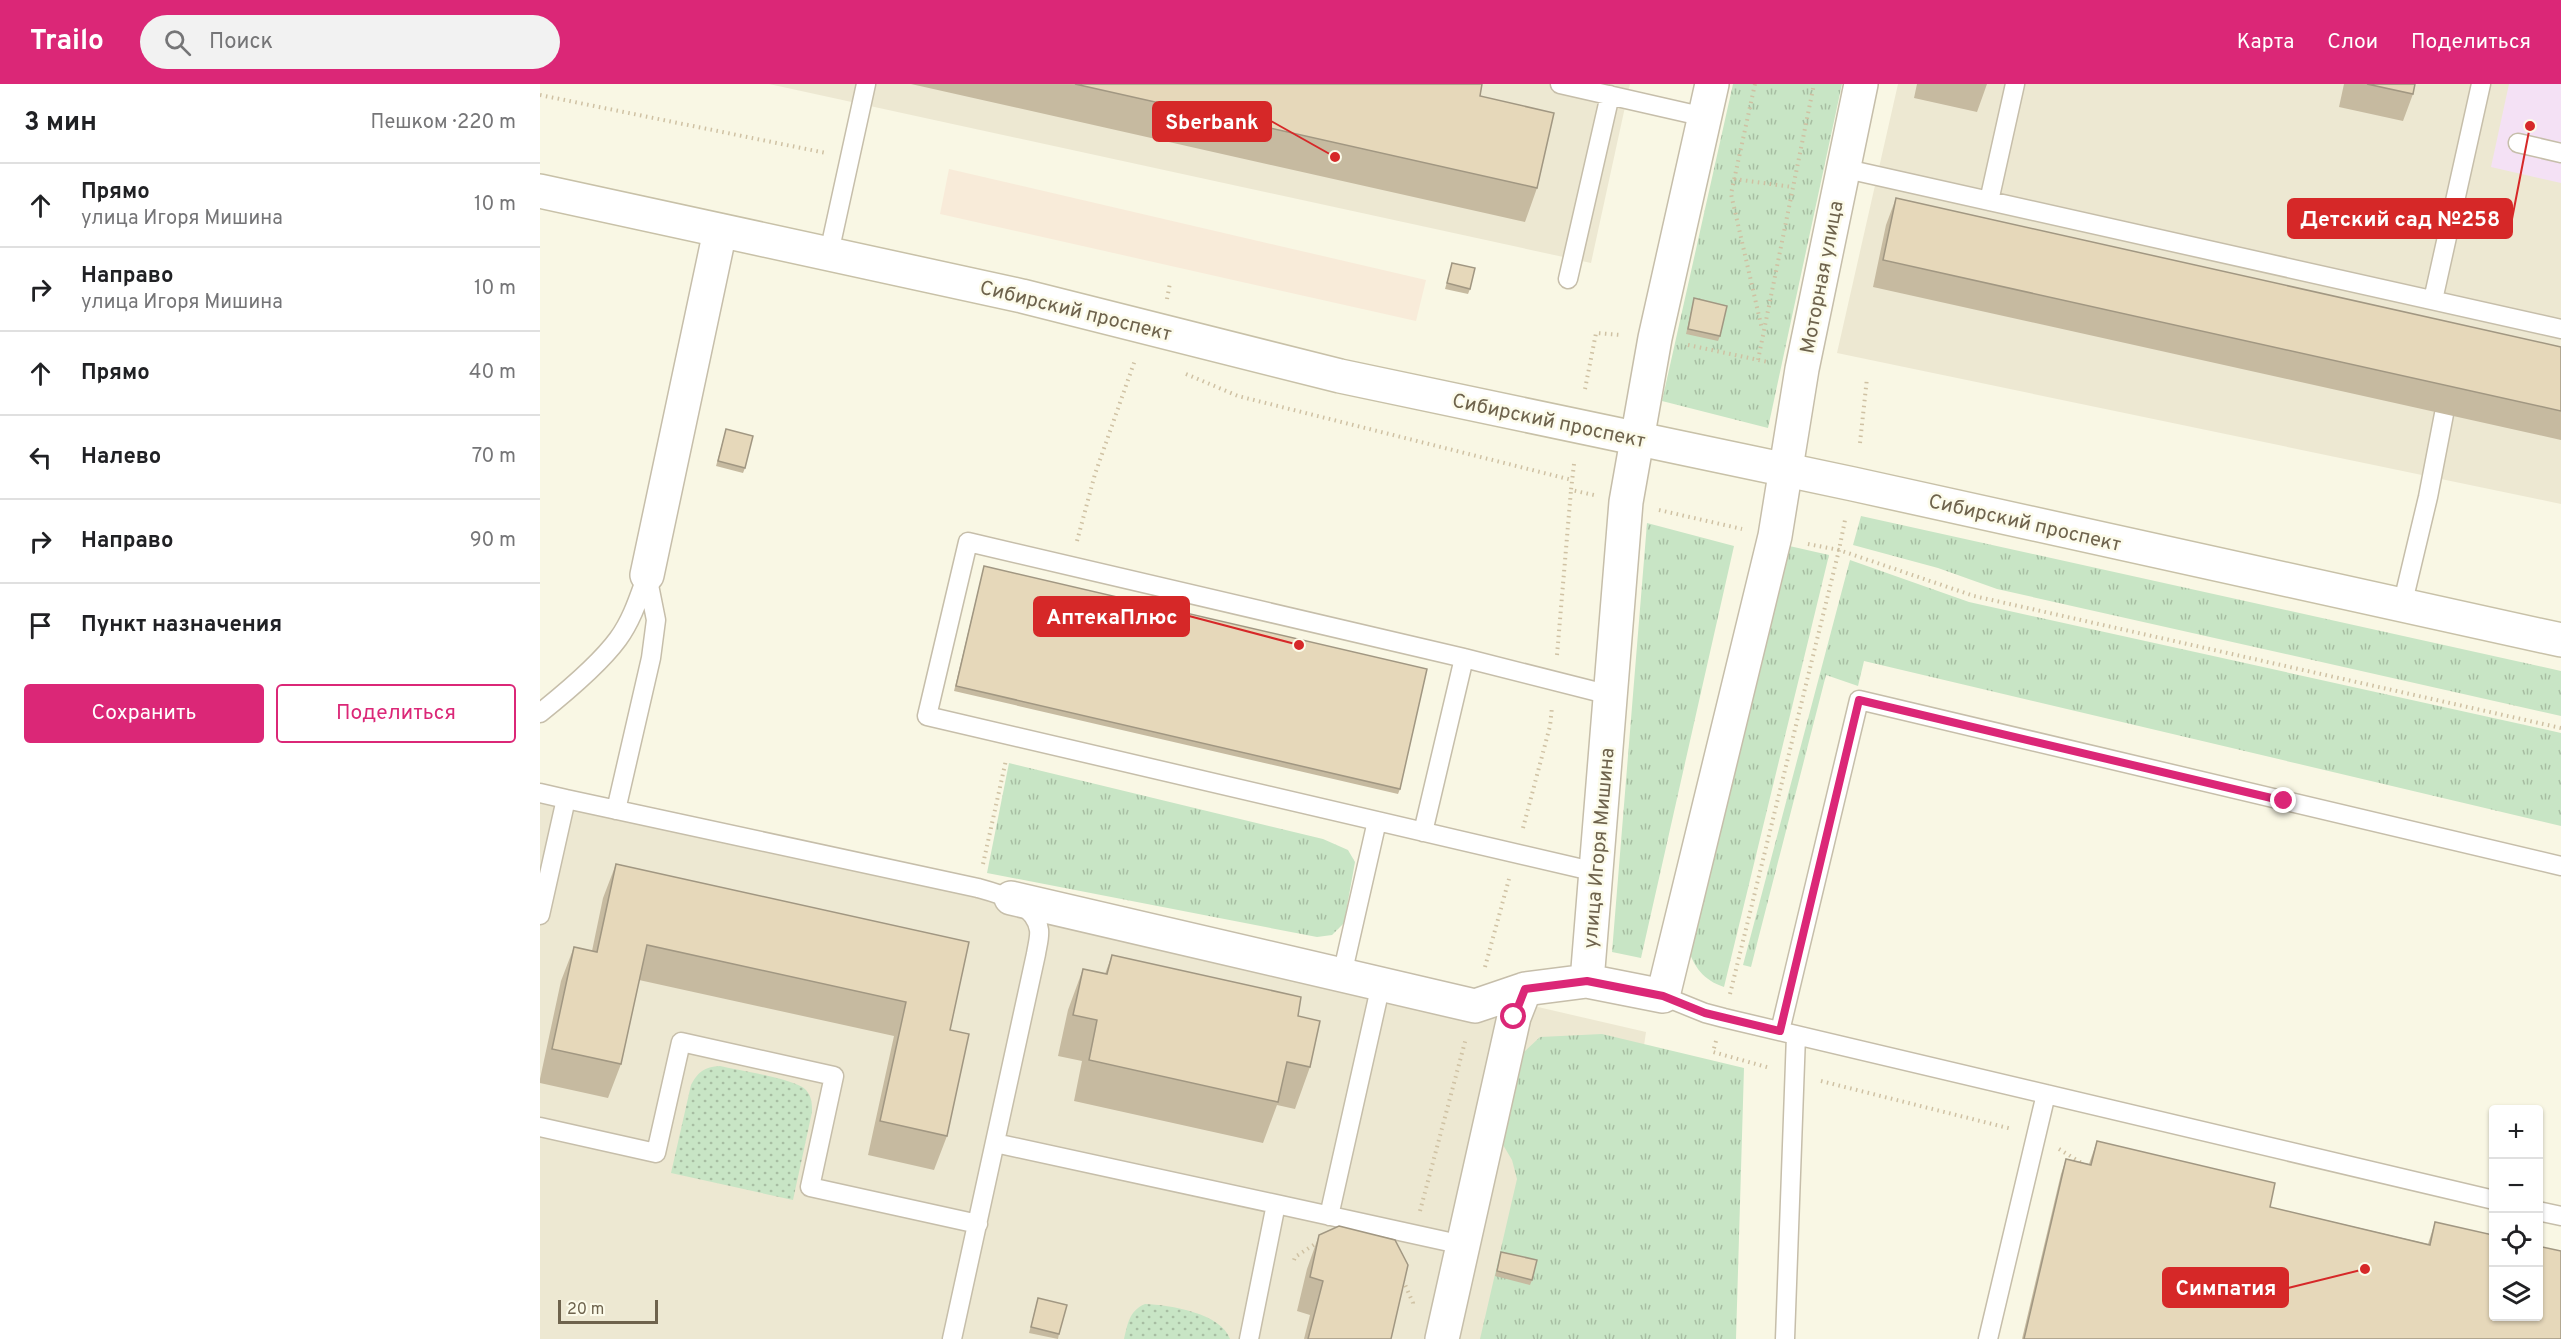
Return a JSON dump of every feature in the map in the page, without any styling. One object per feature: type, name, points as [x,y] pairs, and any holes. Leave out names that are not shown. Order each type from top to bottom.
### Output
[{"type":"street","points":[[1638,438],[1655,338],[1712,84]]},
{"type":"street","name":"Моторная улица","points":[[1663,996],[1775,536],[1803,369],[1842,168],[1861,84]]},
{"type":"street","name":"Сибирский проспект","points":[[540,191],[720,231],[829,252],[1149,327],[1340,376],[1853,484],[2561,640]]},
{"type":"street","points":[[647,575],[720,231]]},
{"type":"street","name":"улица Игоря Мишина","points":[[1587,981],[1626,502],[1638,438]]},
{"type":"street","points":[[1011,898],[1474,1006],[1525,989],[1587,981],[1663,996]]},
{"type":"street","points":[[1442,1339],[1514,1017],[1525,989]]},
{"type":"lane","points":[[829,252],[866,84]]},
{"type":"lane","points":[[1560,84],[1587,87],[1610,95],[1704,117]]},
{"type":"lane","points":[[1989,201],[2016,84]]},
{"type":"lane","points":[[2433,300],[2481,84]]},
{"type":"lane","points":[[1568,279],[1610,95]]},
{"type":"lane","points":[[2518,143],[2561,153]]},
{"type":"lane","points":[[1842,168],[2561,328]]},
{"type":"lane","points":[[2463,330],[2468,308]]},
{"type":"lane","points":[[2402,606],[2428,497],[2444,414]]},
{"type":"lane","points":[[1596,872],[927,716],[968,542],[1464,658],[1611,695]]},
{"type":"lane","points":[[540,713],[565,693],[617,640],[634,611],[647,575]]},
{"type":"lane","points":[[616,810],[651,658],[656,620],[647,575]]},
{"type":"lane","points":[[1423,832],[1464,658]]},
{"type":"lane","points":[[1785,1339],[1788,1033],[1859,700],[2561,866]]},
{"type":"lane","points":[[540,793],[978,888],[1011,898],[1030,912],[1039,929],[1036,954],[952,1339]]},
{"type":"lane","points":[[540,915],[566,799]]},
{"type":"lane","points":[[1342,975],[1377,821]]},
{"type":"lane","points":[[1329,1216],[1381,984]]},
{"type":"lane","points":[[1663,996],[1705,1013],[2489,1199]]},
{"type":"lane","points":[[540,1127],[656,1153],[681,1042],[714,1049],[834,1076],[810,1187],[978,1224]]},
{"type":"lane","points":[[1988,1339],[2046,1094]]},
{"type":"lane","points":[[995,1143],[1463,1245]]},
{"type":"lane","points":[[1249,1339],[1276,1204]]},
{"type":"lane","points":[[2543,1212],[2561,1216]]},
{"type":"path","points":[[1755,84],[1731,194],[1762,331]]},
{"type":"path","points":[[1758,360],[1762,331],[1814,84]]},
{"type":"path","points":[[540,95],[850,158]]},
{"type":"path","points":[[1734,179],[1792,187]]},
{"type":"path","points":[[1585,389],[1596,333],[1630,336]]},
{"type":"path","points":[[1686,344],[1773,363]]},
{"type":"path","points":[[1070,566],[1095,474],[1132,363]]},
{"type":"path","points":[[1183,372],[1239,396],[1572,480]]},
{"type":"path","points":[[1860,443],[1867,378]]},
{"type":"path","points":[[1411,1312],[1413,1303],[1394,1261],[1413,1234],[1550,726],[1574,464]]},
{"type":"path","points":[[1571,490],[1600,496]]},
{"type":"path","points":[[1658,509],[1746,530]]},
{"type":"path","points":[[1839,550],[1845,520]]},
{"type":"path","points":[[1805,543],[1839,550],[1974,596],[2561,728]]},
{"type":"path","points":[[978,888],[1011,736]]},
{"type":"path","points":[[1293,1267],[1295,1257],[1315,1244],[1326,1246]]},
{"type":"shaded area","points":[[769,84],[1630,84],[1591,263]]},
{"type":"shaded area","points":[[1898,84],[2561,84],[2561,504],[1837,353]]},
{"type":"shaded area","points":[[2509,84],[2561,84],[2561,183],[2491,167]]},
{"type":"shaded area","points":[[949,169],[1426,280],[1416,321],[940,214]]},
{"type":"shaded area","points":[[540,787],[1066,898],[1646,1032],[1601,1339],[540,1339]]},
{"type":"green space","points":[[1733,84],[1842,84],[1768,428],[1662,401]]},
{"type":"green space","points":[[1861,516],[2561,671],[2561,716],[1997,589],[1938,568],[1853,545]]},
{"type":"green space","points":[[1647,523],[1734,546],[1641,958],[1612,952]]},
{"type":"green space","points":[[1785,545],[1829,555],[1724,987],[1710,981],[1700,972],[1687,946]]},
{"type":"green space","points":[[1850,560],[1969,602],[2561,733],[2561,826],[1864,661],[1858,686],[1826,675],[1751,967],[1743,965]]},
{"type":"green space","points":[[1009,763],[1323,839],[1348,850],[1355,862],[1344,923],[1332,935],[1317,937],[987,873]]},
{"type":"green space","points":[[1602,1034],[1744,1068],[1736,1339],[1480,1339],[1517,1179],[1512,1160],[1496,1133],[1509,1066],[1540,1037]]},
{"type":"green space","points":[[720,1066],[791,1082],[806,1090],[809,1095],[812,1112],[793,1200],[671,1173],[691,1085],[702,1071]]},
{"type":"green space","points":[[1145,1304],[1194,1312],[1216,1323],[1225,1330],[1230,1339],[1124,1339],[1132,1314]]},
{"type":"building","points":[[1075,84],[1482,84],[1480,96],[1554,113],[1537,188]]},
{"type":"building","points":[[2367,84],[2415,84],[2413,94]]},
{"type":"building","points":[[1896,198],[2561,347],[2561,411],[1883,260]]},
{"type":"building","points":[[1452,263],[1475,268],[1470,289],[1447,283]]},
{"type":"building","points":[[1694,298],[1727,306],[1720,336],[1688,329]]},
{"type":"building","points":[[726,429],[753,436],[745,468],[718,461]]},
{"type":"building","points":[[984,566],[1427,669],[1400,789],[956,686]]},
{"type":"building","points":[[616,864],[969,942],[950,1030],[969,1034],[947,1136],[880,1121],[906,1002],[647,945],[621,1064],[552,1049],[574,947],[597,952]]},
{"type":"building","points":[[1112,955],[1301,997],[1298,1016],[1320,1021],[1310,1067],[1287,1062],[1278,1102],[1089,1060],[1097,1020],[1073,1015],[1083,969],[1107,974]]},
{"type":"building","points":[[2097,1141],[2275,1183],[2270,1207],[2430,1245],[2435,1222],[2489,1234],[2489,1321],[2543,1321],[2543,1247],[2561,1251],[2561,1339],[2024,1339],[2066,1159],[2091,1165]]},
{"type":"building","points":[[1339,1226],[1395,1240],[1408,1265],[1391,1339],[1308,1339],[1323,1281],[1310,1277],[1319,1235]]},
{"type":"building","points":[[1501,1252],[1537,1260],[1532,1280],[1497,1271]]},
{"type":"building","points":[[1038,1298],[1067,1305],[1059,1334],[1031,1327]]},
{"type":"place","name":"Детский сад №258","points":[[2530,126]]},
{"type":"place","name":"Sberbank","points":[[1335,157]]},
{"type":"place","name":"АптекаПлюс","points":[[1299,645]]},
{"type":"place","name":"Симпатия","points":[[2365,1269]]},
{"type":"route","points":[[1514,1017],[1525,989],[1587,981],[1663,996],[1705,1013],[1780,1031],[1859,700],[2284,801]]}]
